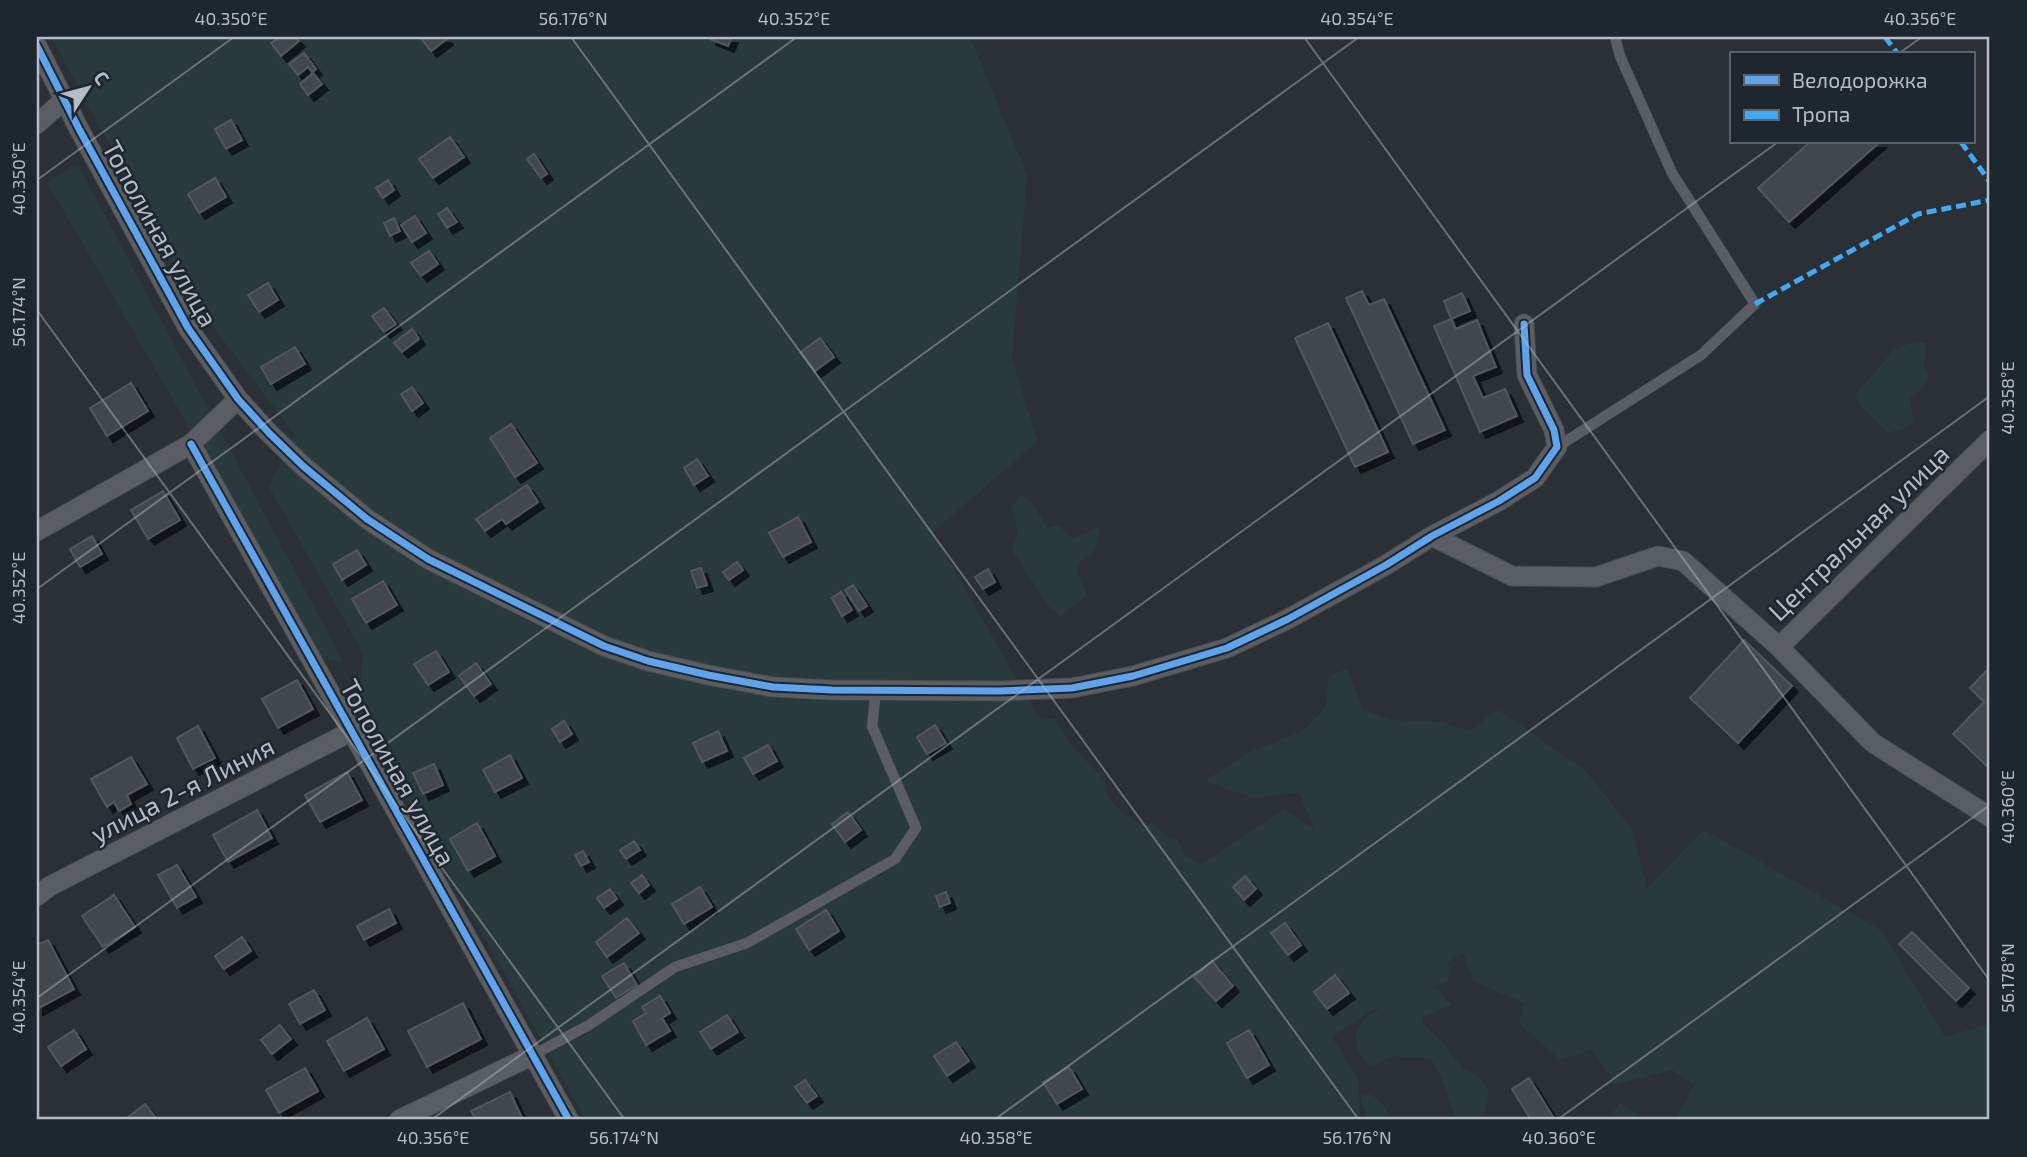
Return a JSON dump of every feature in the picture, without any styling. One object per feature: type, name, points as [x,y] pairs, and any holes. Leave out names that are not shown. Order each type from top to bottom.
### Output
[{"type":"street","name":"Тополиная улица","points":[[37,46],[163,286],[188,328],[238,399],[303,466],[367,519],[428,559],[604,646],[648,661],[773,687],[876,691],[1072,688],[1133,676],[1227,648],[1288,619],[1386,565],[1432,536],[1499,501],[1535,478],[1558,447]]},
{"type":"street","points":[[37,124],[64,100]]},
{"type":"street","points":[[1524,324],[1527,375],[1554,430],[1558,447]]},
{"type":"street","points":[[37,531],[191,444],[238,399]]},
{"type":"street","name":"Центральная улица","points":[[1990,440],[1779,647],[1873,743],[1990,817]]},
{"type":"street","name":"Тополиная улица","points":[[191,444],[569,1120]]},
{"type":"street","points":[[1432,536],[1512,576],[1596,577],[1658,556],[1683,561],[1779,647]]},
{"type":"street","name":"улица 2-я Линия","points":[[37,896],[50,886],[352,731]]},
{"type":"street","points":[[399,1120],[531,1056]]},
{"type":"lane","points":[[1558,447],[1701,355],[1755,304],[1672,173],[1620,56],[1615,37]]},
{"type":"lane","points":[[531,1056],[589,1025],[675,967],[747,943],[895,859],[916,828],[872,726],[876,691]]},
{"type":"shaded area","points":[[51,37],[970,37],[1027,175],[1012,359],[1038,441],[933,532],[1038,717],[1055,719],[1072,746],[1104,779],[1109,798],[1121,811],[1138,823],[1154,825],[1168,837],[1177,839],[1185,856],[1202,864],[1284,809],[1315,830],[1299,793],[1252,798],[1205,781],[1246,754],[1303,731],[1326,707],[1329,676],[1347,669],[1363,710],[1391,720],[1441,722],[1469,731],[1498,710],[1585,770],[1632,829],[1647,888],[1704,830],[1882,931],[1945,1037],[1990,1024],[1990,1119],[1676,1120],[1694,1084],[1672,1070],[1614,1085],[1593,1049],[1560,1060],[1519,1023],[1524,1003],[1473,981],[1463,953],[1447,963],[1451,973],[1446,982],[1434,986],[1451,1005],[1423,1017],[1423,1024],[1446,1046],[1463,1069],[1478,1076],[1489,1092],[1485,1114],[1476,1120],[1458,1120],[1439,1073],[1430,1059],[1396,1056],[1370,1066],[1359,1052],[1356,1036],[1362,1022],[1381,1005],[1332,1037],[1359,1080],[1360,1120],[586,1120],[358,710],[363,653],[269,487],[295,435],[198,307]]},
{"type":"shaded area","points":[[78,165],[343,661],[324,660],[47,182]]},
{"type":"shaded area","points":[[1915,341],[1926,343],[1924,364],[1929,379],[1921,390],[1909,396],[1915,424],[1888,433],[1860,405],[1855,395],[1894,350]]},
{"type":"shaded area","points":[[1021,495],[1030,500],[1048,528],[1058,525],[1072,538],[1100,527],[1095,549],[1079,563],[1077,571],[1087,596],[1061,616],[1050,608],[1012,550],[1018,532],[1011,507]]},
{"type":"shaded area","points":[[1361,1093],[1380,1101],[1390,1120],[1370,1120],[1361,1103]]},
{"type":"shaded area","points":[[1620,1103],[1641,1117],[1674,1120],[1608,1120]]},
{"type":"building","points":[[280,37],[295,37],[299,41],[281,56],[271,43]]},
{"type":"building","points":[[420,37],[446,37],[447,39],[431,51]]},
{"type":"building","points":[[732,37],[728,46],[710,39]]},
{"type":"building","points":[[304,53],[316,69],[312,72],[308,67],[298,75],[289,64]]},
{"type":"building","points":[[313,73],[322,84],[308,95],[300,84]]},
{"type":"building","points":[[231,120],[242,140],[226,149],[215,129]]},
{"type":"building","points":[[450,137],[464,157],[433,178],[419,159]]},
{"type":"building","points":[[1808,144],[1878,144],[1789,222],[1758,188]]},
{"type":"building","points":[[534,154],[547,174],[541,178],[527,159]]},
{"type":"building","points":[[215,178],[226,197],[199,213],[188,194]]},
{"type":"building","points":[[388,180],[394,190],[383,198],[376,188]]},
{"type":"building","points":[[447,208],[457,222],[447,228],[438,214]]},
{"type":"building","points":[[415,216],[426,233],[412,242],[401,225]]},
{"type":"building","points":[[394,218],[400,231],[390,236],[384,223]]},
{"type":"building","points":[[429,251],[438,264],[421,276],[411,263]]},
{"type":"building","points":[[268,283],[278,300],[259,312],[248,295]]},
{"type":"building","points":[[1362,291],[1369,305],[1384,299],[1445,430],[1413,444],[1346,298]]},
{"type":"building","points":[[1462,293],[1470,311],[1451,319],[1444,301]]},
{"type":"building","points":[[384,308],[396,324],[384,332],[372,316]]},
{"type":"building","points":[[1451,319],[1456,329],[1477,320],[1496,367],[1473,376],[1483,398],[1505,389],[1517,416],[1480,432],[1434,326]]},
{"type":"building","points":[[1328,323],[1388,452],[1355,467],[1295,338]]},
{"type":"building","points":[[412,329],[419,339],[402,352],[394,343]]},
{"type":"building","points":[[820,338],[834,357],[815,371],[801,352]]},
{"type":"building","points":[[295,347],[305,364],[271,384],[261,367]]},
{"type":"building","points":[[131,383],[148,411],[107,436],[90,408]]},
{"type":"building","points":[[412,387],[423,403],[412,411],[401,394]]},
{"type":"building","points":[[511,424],[537,463],[515,477],[490,438]]},
{"type":"building","points":[[697,459],[708,476],[694,485],[684,468]]},
{"type":"building","points":[[527,485],[538,502],[506,524],[502,519],[485,531],[476,519]]},
{"type":"building","points":[[163,491],[180,520],[148,539],[131,510]]},
{"type":"building","points":[[798,517],[811,542],[783,557],[769,533]]},
{"type":"building","points":[[92,536],[102,554],[80,567],[70,549]]},
{"type":"building","points":[[357,550],[366,565],[342,580],[333,564]]},
{"type":"building","points":[[737,562],[743,570],[729,580],[723,572]]},
{"type":"building","points":[[701,568],[707,585],[697,588],[691,571]]},
{"type":"building","points":[[988,569],[995,582],[983,589],[975,577]]},
{"type":"building","points":[[383,581],[397,605],[366,623],[352,599]]},
{"type":"building","points":[[853,585],[867,606],[859,611],[845,590]]},
{"type":"building","points":[[841,592],[852,610],[842,616],[832,598]]},
{"type":"building","points":[[1744,640],[1792,686],[1738,743],[1690,698]]},
{"type":"building","points":[[436,651],[449,672],[428,685],[414,664]]},
{"type":"building","points":[[476,663],[491,684],[474,696],[459,676]]},
{"type":"building","points":[[1990,667],[1988,767],[1953,734],[1984,702],[1970,688]]},
{"type":"building","points":[[297,680],[313,709],[278,728],[262,699]]},
{"type":"building","points":[[564,721],[572,734],[560,742],[552,729]]},
{"type":"building","points":[[935,725],[946,743],[927,754],[917,737]]},
{"type":"building","points":[[198,726],[215,758],[193,769],[177,738]]},
{"type":"building","points":[[718,731],[727,751],[702,762],[693,743]]},
{"type":"building","points":[[768,745],[777,761],[753,774],[744,758]]},
{"type":"building","points":[[510,755],[522,778],[495,792],[483,770]]},
{"type":"building","points":[[131,757],[147,784],[127,795],[131,804],[119,811],[114,802],[107,807],[91,779]]},
{"type":"building","points":[[434,764],[443,785],[423,794],[413,773]]},
{"type":"building","points":[[347,772],[362,800],[320,822],[305,795]]},
{"type":"building","points":[[257,810],[272,838],[228,862],[213,835]]},
{"type":"building","points":[[848,812],[861,830],[845,842],[832,824]]},
{"type":"building","points":[[477,823],[495,856],[468,871],[450,839]]},
{"type":"building","points":[[634,841],[640,850],[626,859],[620,850]]},
{"type":"building","points":[[583,851],[589,862],[581,866],[575,855]]},
{"type":"building","points":[[177,865],[196,897],[177,908],[158,875]]},
{"type":"building","points":[[642,875],[649,885],[639,893],[631,883]]},
{"type":"building","points":[[1245,876],[1256,889],[1244,900],[1233,887]]},
{"type":"building","points":[[700,887],[712,907],[684,924],[672,904]]},
{"type":"building","points":[[610,889],[617,899],[604,908],[597,898]]},
{"type":"building","points":[[946,892],[950,903],[940,907],[936,896]]},
{"type":"building","points":[[114,895],[135,927],[103,947],[82,916]]},
{"type":"building","points":[[389,909],[396,923],[364,940],[357,926]]},
{"type":"building","points":[[826,910],[839,931],[809,950],[796,929]]},
{"type":"building","points":[[627,918],[639,933],[607,957],[596,942]]},
{"type":"building","points":[[1285,923],[1301,945],[1288,955],[1271,933]]},
{"type":"building","points":[[1912,932],[1969,988],[1956,1001],[1899,944]]},
{"type":"building","points":[[242,937],[251,951],[224,969],[215,956]]},
{"type":"building","points":[[48,940],[74,989],[37,1009],[37,945]]},
{"type":"building","points":[[1212,961],[1233,986],[1216,1001],[1194,977]]},
{"type":"building","points":[[624,963],[637,985],[616,998],[602,976]]},
{"type":"building","points":[[1335,975],[1349,993],[1327,1009],[1314,992]]},
{"type":"building","points":[[314,990],[325,1010],[300,1024],[289,1004]]},
{"type":"building","points":[[660,996],[670,1013],[662,1018],[670,1031],[646,1045],[633,1021],[646,1013],[642,1007]]},
{"type":"building","points":[[463,1003],[481,1039],[427,1067],[408,1031]]},
{"type":"building","points":[[727,1015],[738,1032],[711,1049],[700,1032]]},
{"type":"building","points":[[367,1018],[384,1049],[344,1071],[327,1041]]},
{"type":"building","points":[[280,1025],[291,1039],[272,1054],[261,1040]]},
{"type":"building","points":[[74,1030],[86,1049],[61,1066],[48,1047]]},
{"type":"building","points":[[1249,1030],[1269,1065],[1247,1078],[1227,1043]]},
{"type":"building","points":[[956,1042],[969,1061],[947,1076],[934,1056]]},
{"type":"building","points":[[1069,1067],[1082,1089],[1057,1104],[1043,1082]]},
{"type":"building","points":[[305,1068],[318,1091],[279,1113],[266,1090]]},
{"type":"building","points":[[1529,1078],[1555,1120],[1531,1120],[1512,1089]]},
{"type":"building","points":[[805,1080],[817,1096],[807,1103],[795,1087]]},
{"type":"building","points":[[510,1092],[523,1120],[476,1120],[471,1111]]},
{"type":"building","points":[[145,1104],[157,1119],[128,1120],[127,1118]]},
{"type":"marked path","points":[[1885,37],[1896,52]]},
{"type":"marked path","points":[[1962,144],[1990,182]]},
{"type":"marked path","points":[[1755,304],[1918,214],[1990,200]]},
{"type":"cycle path","points":[[37,46],[79,129],[188,328],[238,399],[303,466],[367,519],[428,559],[604,646],[648,661],[708,675],[773,687],[832,690],[1000,691],[1072,688],[1133,676],[1227,648],[1288,619],[1386,565],[1535,478],[1557,447],[1554,430],[1527,375],[1524,324]]},
{"type":"cycle path","points":[[191,444],[569,1120]]}]
